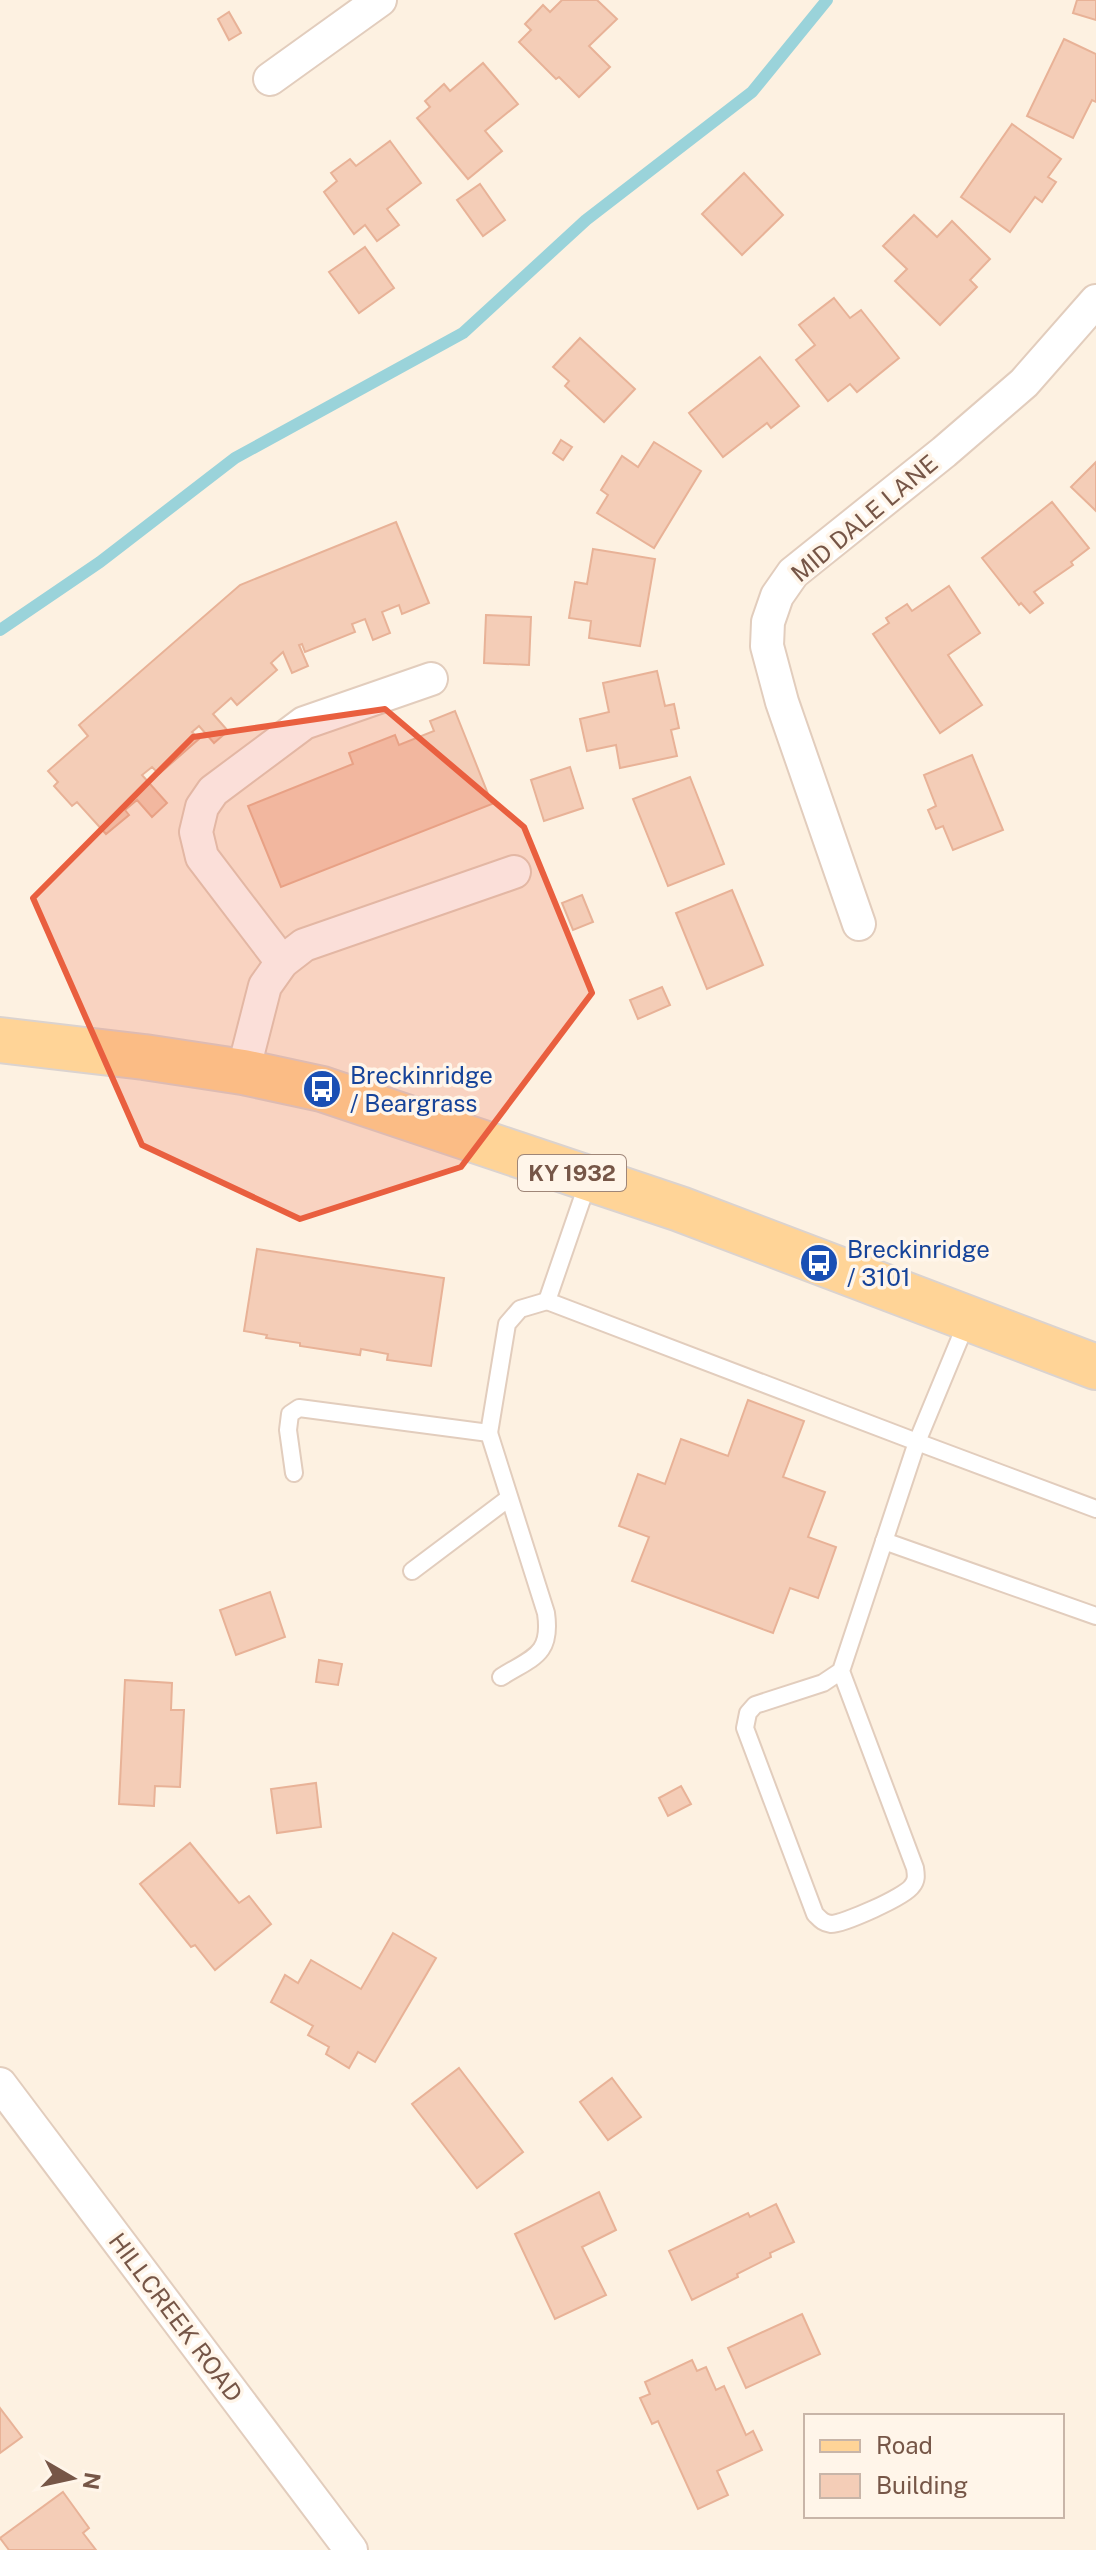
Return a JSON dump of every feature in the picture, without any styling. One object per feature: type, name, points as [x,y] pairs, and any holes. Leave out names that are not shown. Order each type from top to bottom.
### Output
[{"type":"main road","name":"KY 1932","points":[[0,1040],[243,1072],[322,1089],[680,1209],[1096,1367]]},
{"type":"street","points":[[270,79],[380,0]]},
{"type":"street","name":"MID DALE LANE","points":[[859,924],[782,702],[767,646],[768,622],[777,596],[793,573],[944,452],[1024,383],[1096,301]]},
{"type":"street","points":[[282,962],[202,857],[196,832],[202,807],[213,791],[304,723],[431,679]]},
{"type":"street","points":[[243,1072],[265,986],[282,962],[304,945],[514,872]]},
{"type":"street","name":"HILLCREEK ROAD","points":[[0,2084],[351,2550]]},
{"type":"lane","points":[[547,1301],[589,1179]]},
{"type":"lane","points":[[501,1677],[539,1654],[546,1642],[548,1629],[546,1613],[489,1433],[497,1368],[507,1324],[520,1309],[547,1301],[1096,1509]]},
{"type":"lane","points":[[841,1671],[915,1868],[916,1880],[911,1889],[900,1897],[835,1924],[823,1922],[815,1914],[745,1728],[748,1713],[755,1705],[823,1683],[841,1671],[917,1442],[968,1318]]},
{"type":"lane","points":[[294,1473],[288,1430],[290,1414],[299,1408],[489,1433]]},
{"type":"lane","points":[[412,1571],[509,1498]]},
{"type":"lane","points":[[884,1541],[1096,1616]]},
{"type":"highlighted area","points":[[385,709],[524,827],[592,993],[461,1167],[300,1219],[142,1145],[33,898],[193,737]]},
{"type":"building","points":[[562,0],[597,0],[617,19],[589,46],[610,67],[579,97],[519,42],[531,30],[525,24],[543,5],[550,12]]},
{"type":"building","points":[[1077,0],[1096,0],[1096,20],[1073,13]]},
{"type":"building","points":[[229,12],[241,33],[229,40],[218,19]]},
{"type":"building","points":[[1064,39],[1096,54],[1096,102],[1092,100],[1073,138],[1027,116]]},
{"type":"building","points":[[483,63],[518,104],[485,131],[502,151],[468,179],[417,118],[430,107],[425,101],[444,84],[450,91]]},
{"type":"building","points":[[1012,124],[1061,159],[1048,177],[1056,182],[1042,202],[1035,197],[1010,232],[961,197]]},
{"type":"building","points":[[390,141],[421,183],[387,209],[399,225],[377,241],[365,225],[354,234],[324,192],[337,181],[331,173],[350,159],[356,166]]},
{"type":"building","points":[[744,173],[783,215],[742,255],[702,214]]},
{"type":"building","points":[[480,184],[505,220],[483,236],[457,200]]},
{"type":"building","points":[[914,215],[937,237],[952,221],[990,259],[970,280],[977,287],[940,325],[895,281],[907,269],[883,246]]},
{"type":"building","points":[[365,247],[394,288],[359,313],[329,272]]},
{"type":"building","points":[[834,298],[850,318],[861,310],[899,358],[857,392],[850,384],[828,401],[796,360],[815,345],[799,325]]},
{"type":"building","points":[[580,338],[635,389],[604,422],[565,386],[569,381],[553,367]]},
{"type":"building","points":[[760,357],[799,406],[771,428],[767,423],[723,457],[689,413]]},
{"type":"building","points":[[561,440],[572,447],[563,460],[553,453]]},
{"type":"building","points":[[654,442],[701,471],[654,548],[597,513],[608,495],[601,490],[622,456],[638,467]]},
{"type":"building","points":[[1096,462],[1096,511],[1071,487]]},
{"type":"building","points":[[1052,502],[1089,548],[1071,562],[1073,565],[1034,592],[1043,603],[1030,613],[1021,603],[1019,605],[982,558]]},
{"type":"building","points":[[396,522],[429,603],[402,614],[399,605],[382,612],[390,633],[373,640],[365,619],[352,624],[355,632],[305,652],[302,644],[299,645],[308,666],[292,673],[283,652],[271,663],[277,670],[237,705],[231,698],[213,714],[228,731],[214,743],[199,726],[192,732],[199,739],[159,774],[152,767],[142,775],[167,803],[152,817],[137,800],[125,810],[129,815],[106,834],[77,802],[72,806],[54,786],[58,782],[48,771],[88,736],[79,725],[240,585]]},
{"type":"building","points":[[593,549],[655,559],[640,646],[589,638],[591,621],[569,618],[575,582],[587,584]]},
{"type":"building","points":[[949,586],[980,633],[948,655],[982,705],[940,733],[873,634],[889,623],[886,618],[907,604],[912,611]]},
{"type":"building","points":[[486,615],[531,617],[529,665],[484,663]]},
{"type":"building","points":[[657,671],[665,706],[674,704],[679,728],[671,730],[677,756],[620,768],[616,745],[587,751],[580,719],[609,712],[603,683]]},
{"type":"building","points":[[455,711],[492,804],[281,887],[248,806],[353,764],[349,753],[395,735],[399,745],[434,731],[430,721]]},
{"type":"building","points":[[972,755],[1003,830],[953,850],[943,826],[936,829],[928,810],[936,806],[924,775]]},
{"type":"building","points":[[570,767],[583,808],[544,821],[531,780]]},
{"type":"building","points":[[690,777],[724,864],[668,886],[633,799]]},
{"type":"building","points":[[732,890],[763,965],[707,989],[676,913]]},
{"type":"building","points":[[582,895],[593,922],[573,930],[562,903]]},
{"type":"building","points":[[662,987],[670,1005],[638,1019],[630,1000]]},
{"type":"building","points":[[257,1249],[444,1278],[431,1366],[387,1360],[388,1354],[361,1349],[360,1355],[300,1346],[300,1343],[244,1331]]},
{"type":"building","points":[[748,1400],[804,1421],[783,1477],[825,1492],[808,1537],[836,1547],[818,1598],[790,1588],[773,1633],[632,1581],[649,1537],[619,1526],[638,1474],[665,1484],[681,1439],[728,1456]]},
{"type":"building","points":[[270,1592],[285,1637],[236,1655],[220,1610]]},
{"type":"building","points":[[319,1660],[342,1664],[338,1685],[316,1682]]},
{"type":"building","points":[[125,1680],[172,1683],[171,1710],[184,1710],[180,1787],[155,1786],[154,1806],[119,1804]]},
{"type":"building","points":[[316,1783],[321,1827],[277,1833],[271,1789]]},
{"type":"building","points":[[681,1786],[691,1804],[668,1816],[659,1798]]},
{"type":"building","points":[[190,1843],[239,1903],[249,1896],[271,1924],[215,1970],[195,1945],[191,1947],[140,1884]]},
{"type":"building","points":[[393,1933],[436,1958],[375,2062],[358,2052],[349,2068],[326,2054],[329,2047],[308,2035],[313,2026],[271,2002],[285,1975],[298,1983],[311,1960],[361,1989]]},
{"type":"building","points":[[459,2068],[523,2152],[477,2188],[412,2104]]},
{"type":"building","points":[[612,2078],[641,2117],[608,2140],[580,2102]]},
{"type":"building","points":[[599,2192],[616,2230],[582,2247],[606,2295],[555,2319],[515,2234]]},
{"type":"building","points":[[776,2204],[794,2242],[770,2253],[771,2257],[737,2274],[738,2277],[692,2300],[669,2251],[748,2213],[750,2217]]},
{"type":"building","points":[[802,2314],[820,2354],[746,2388],[728,2348]]},
{"type":"building","points":[[692,2360],[697,2371],[706,2367],[716,2390],[724,2386],[746,2435],[753,2431],[762,2450],[717,2471],[728,2495],[698,2509],[658,2421],[652,2424],[640,2398],[650,2394],[645,2382]]},
{"type":"building","points":[[0,2408],[22,2437],[0,2453]]},
{"type":"building","points":[[63,2492],[89,2528],[83,2533],[96,2550],[9,2550],[0,2538]]},
{"type":"waterway","points":[[0,630],[100,562],[235,458],[463,333],[586,220],[752,92],[827,0]]},
{"type":"place","name":"Breckinridge / Beargrass","points":[[322,1089]]},
{"type":"place","name":"Breckinridge / 3101","points":[[819,1263]]}]
